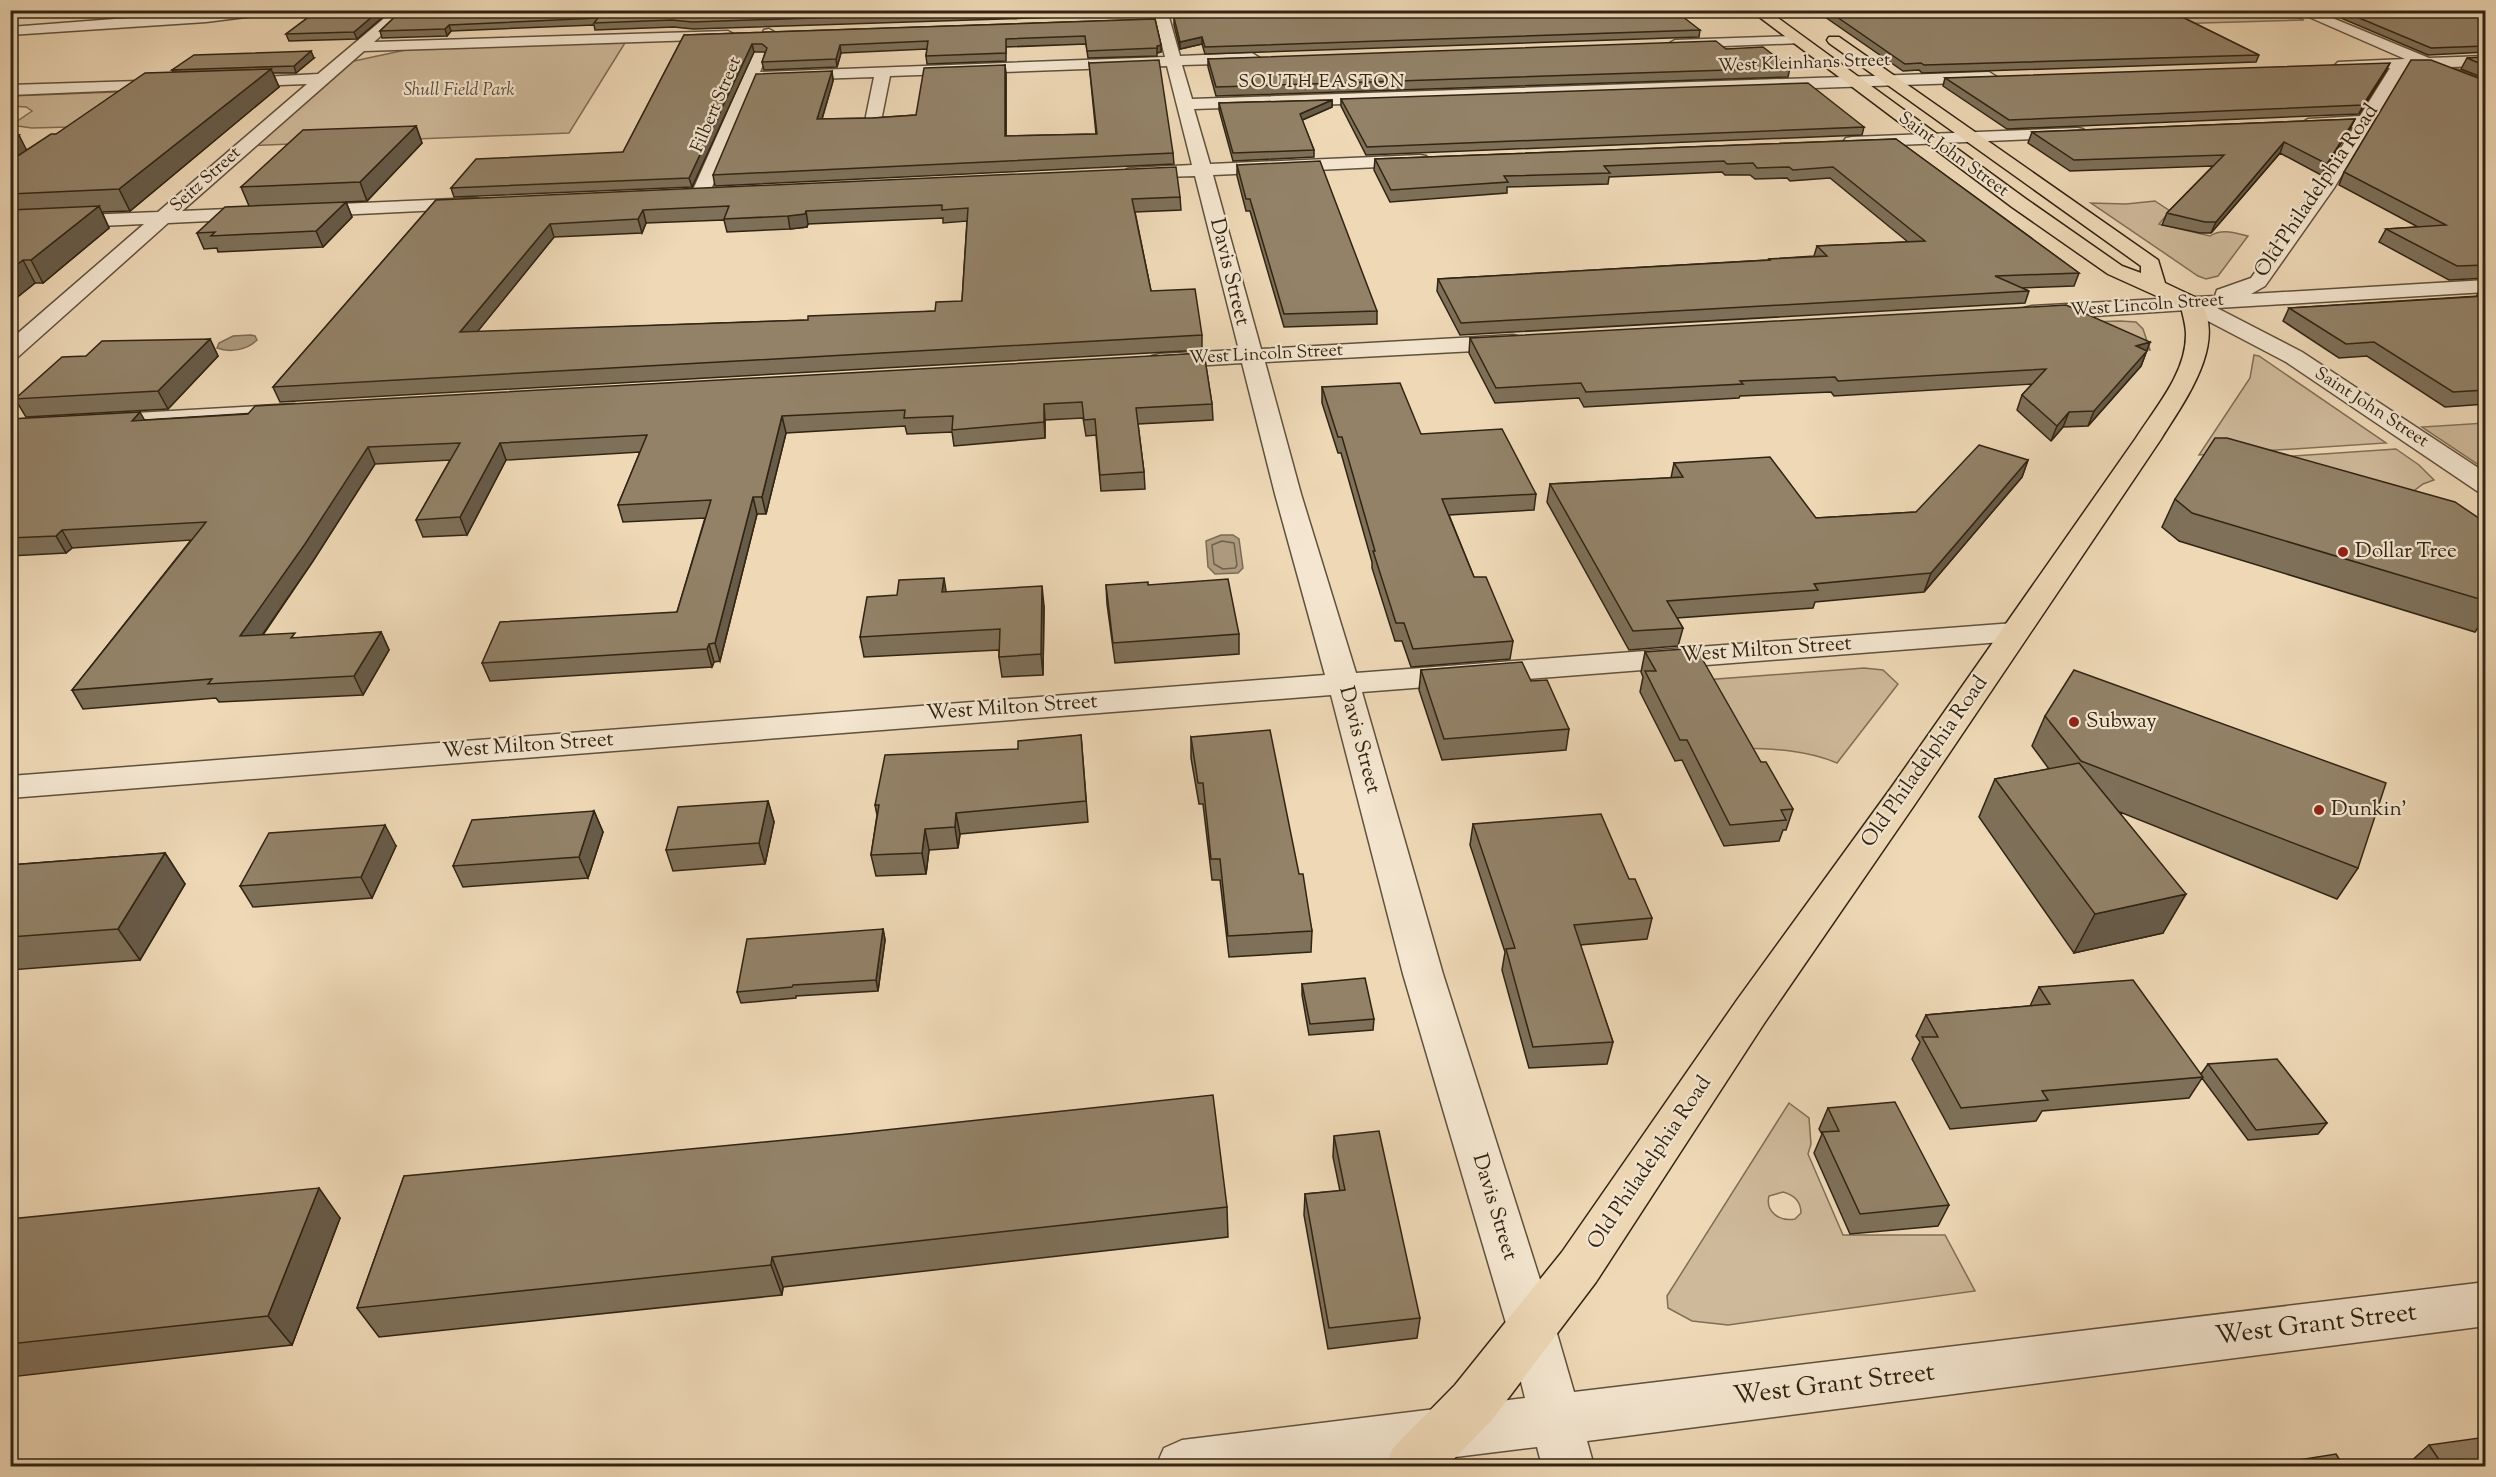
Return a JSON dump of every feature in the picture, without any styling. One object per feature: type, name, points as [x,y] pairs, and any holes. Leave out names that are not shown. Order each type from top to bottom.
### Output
[{"type":"main road","name":"Saint John Street","points":[[1756,10],[2019,203],[2115,270],[2191,304]]},
{"type":"main road","name":"Saint John Street","points":[[1823,33],[2151,264],[2152,279],[2157,287]]},
{"type":"main road","name":"Old Philadelphia Road","points":[[1427,1450],[1473,1403],[1532,1330],[1608,1225],[1751,1011],[1903,796],[2148,440],[2184,380],[2195,355],[2197,336],[2191,304]]},
{"type":"street","points":[[10,31],[206,18],[269,10]]},
{"type":"street","name":"Seitz Street","points":[[10,352],[403,10]]},
{"type":"street","points":[[2300,10],[2486,87]]},
{"type":"street","name":"Davis Street","points":[[1161,17],[1250,356],[1423,974],[1532,1330],[1561,1443]]},
{"type":"street","name":"Filbert Street","points":[[361,47],[763,33],[751,77],[701,192]]},
{"type":"street","points":[[1659,44],[1796,40]]},
{"type":"street","points":[[751,77],[1267,58]]},
{"type":"street","points":[[2330,66],[2486,61]]},
{"type":"street","name":"Old Philadelphia Road","points":[[2191,304],[2242,290],[2258,282],[2325,188],[2402,63]]},
{"type":"street","points":[[873,121],[883,72]]},
{"type":"street","name":"West Kleinhans Street","points":[[1184,104],[2008,76]]},
{"type":"street","points":[[214,83],[322,79]]},
{"type":"street","points":[[10,90],[190,84]]},
{"type":"street","points":[[2294,124],[2366,122]]},
{"type":"street","points":[[1838,143],[2091,133]]},
{"type":"street","points":[[1114,174],[1432,160]]},
{"type":"street","points":[[677,194],[724,191]]},
{"type":"street","points":[[10,224],[490,204]]},
{"type":"street","name":"West Lincoln Street","points":[[2004,314],[2486,286]]},
{"type":"street","name":"Saint John Street","points":[[2191,304],[2294,357],[2486,485]]},
{"type":"street","name":"West Lincoln Street","points":[[1142,362],[1537,340]]},
{"type":"street","points":[[10,427],[317,410]]},
{"type":"street","name":"West Milton Street","points":[[10,787],[1343,682],[2014,632]]},
{"type":"street","name":"West Grant Street","points":[[1182,1467],[1561,1443],[2486,1304]]},
{"type":"green space","points":[[2106,11],[2280,11],[2304,20],[2134,25]]},
{"type":"green space","name":"Shull Field Park","points":[[628,38],[569,133],[244,146],[332,71],[354,61],[429,45]]},
{"type":"green space","points":[[142,91],[70,127],[18,126],[16,122],[32,111],[26,107],[11,106],[10,96]]},
{"type":"green space","points":[[2155,201],[2170,211],[2159,224],[2210,236],[2224,232],[2248,236],[2218,276],[2206,279],[2198,276],[2091,203],[2126,204]]},
{"type":"green space","points":[[2091,322],[2136,322],[2143,329],[2150,350],[2132,346]]},
{"type":"green space","points":[[2254,355],[2259,356],[2386,443],[2199,455],[2250,378]]},
{"type":"green space","points":[[2485,423],[2485,469],[2422,427]]},
{"type":"green space","points":[[2396,449],[2419,465],[2434,480],[2423,484],[2411,493],[2204,462]]},
{"type":"green space","points":[[1864,668],[1883,670],[1898,684],[1837,763],[1802,753],[1742,748],[1704,680]]},
{"type":"green space","points":[[1789,1103],[1809,1118],[1811,1144],[1808,1154],[1843,1235],[1945,1235],[1975,1291],[1728,1325],[1692,1321],[1668,1308],[1667,1296]],"holes":[[[1787,1193],[1794,1197],[1800,1205],[1801,1213],[1795,1219],[1779,1217],[1769,1207],[1769,1196]]]},
{"type":"water","points":[[251,335],[257,340],[238,350],[217,348],[219,343],[233,336]]},
{"type":"water","points":[[1221,535],[1233,535],[1239,539],[1243,568],[1238,573],[1215,574],[1208,567],[1206,541]]},
{"type":"building","points":[[318,10],[380,10],[354,32],[286,34]]},
{"type":"building","points":[[402,10],[1049,10],[594,23],[598,18],[449,25],[445,29],[380,31]]},
{"type":"building","points":[[1411,10],[1674,10],[1700,30],[1205,47],[1202,37],[1180,42],[1174,18]]},
{"type":"building","points":[[1827,10],[2168,10],[2259,55],[1905,64]]},
{"type":"building","points":[[2340,10],[2486,10],[2486,46],[2431,48]]},
{"type":"building","points":[[1155,19],[1161,45],[1157,48],[1087,51],[1085,36],[1006,39],[1006,53],[926,56],[928,41],[840,45],[836,59],[762,62],[767,48],[762,44],[752,44],[689,178],[451,188],[476,159],[623,152],[684,35]]},
{"type":"building","points":[[1716,41],[1726,49],[1763,47],[1790,68],[1216,87],[1208,59]]},
{"type":"building","points":[[311,51],[294,66],[172,70],[194,55]]},
{"type":"building","points":[[2486,57],[2486,66],[2467,58]]},
{"type":"building","points":[[1159,60],[1173,153],[713,175],[756,74],[832,71],[817,119],[873,118],[916,115],[924,68],[1005,65],[1005,136],[1097,134],[1089,63]]},
{"type":"building","points":[[2411,60],[2431,60],[2486,81],[2486,265],[2457,266],[2386,229],[2446,225],[2344,172]]},
{"type":"building","points":[[2390,63],[2363,105],[2009,120],[1945,78]]},
{"type":"building","points":[[271,69],[119,189],[10,194],[10,161],[51,134],[56,134],[145,73]]},
{"type":"building","points":[[1808,83],[1864,127],[1367,147],[1341,99]]},
{"type":"building","points":[[1332,100],[1300,114],[1314,150],[1233,153],[1219,103]]},
{"type":"building","points":[[2355,119],[2327,164],[2284,142],[2216,222],[2205,222],[2167,213],[2224,155],[2074,160],[2032,132]]},
{"type":"building","points":[[416,126],[360,182],[241,187],[303,130]]},
{"type":"building","points":[[10,135],[19,135],[10,141]]},
{"type":"building","points":[[1896,139],[2079,273],[1995,276],[2029,291],[1461,323],[1438,279],[1827,256],[1817,246],[1925,241],[1833,167],[1793,170],[1789,167],[1757,168],[1753,163],[1727,164],[1724,161],[1604,166],[1610,173],[1504,176],[1508,182],[1391,190],[1375,159]]},
{"type":"building","points":[[1320,161],[1377,311],[1284,314],[1250,199],[1246,199],[1237,165]]},
{"type":"building","points":[[1176,167],[1180,197],[1132,199],[1151,291],[1195,289],[1202,335],[273,387],[436,200]],"holes":[[[942,205],[942,210],[968,208],[962,301],[936,302],[935,311],[808,316],[808,320],[460,332],[550,224],[638,219],[643,210],[729,206],[724,219],[788,216],[805,214],[806,211]]]},
{"type":"building","points":[[346,202],[316,231],[211,236],[215,232],[197,233],[225,207]]},
{"type":"building","points":[[99,206],[31,260],[23,260],[10,270],[10,210]]},
{"type":"building","points":[[2486,296],[2486,390],[2453,392],[2374,342],[2346,344],[2289,308]]},
{"type":"building","points":[[2066,305],[2150,342],[2136,346],[2147,351],[2094,411],[2069,412],[2057,426],[2022,395],[2046,369],[1838,381],[1835,377],[1740,381],[1743,384],[1586,392],[1581,383],[1496,388],[1470,338]]},
{"type":"building","points":[[210,339],[158,391],[15,399],[62,357],[86,356],[102,341]]},
{"type":"building","points":[[1204,353],[1212,404],[1136,408],[1144,472],[1100,475],[1095,419],[1084,420],[1082,402],[1044,404],[1044,422],[952,430],[953,416],[904,418],[905,410],[782,416],[762,497],[753,497],[715,643],[709,644],[707,649],[482,663],[500,622],[677,612],[711,500],[618,505],[647,435],[500,443],[460,517],[416,520],[460,443],[368,447],[305,544],[240,636],[295,633],[291,638],[381,632],[354,676],[208,684],[212,679],[72,690],[206,522],[62,530],[56,536],[10,538],[10,419],[140,412],[132,421],[248,414],[255,406]]},
{"type":"building","points":[[1400,383],[1421,434],[1502,429],[1536,494],[1442,499],[1474,577],[1486,577],[1513,641],[1413,649],[1404,623],[1396,623],[1373,551],[1375,551],[1342,437],[1338,437],[1322,387]]},
{"type":"building","name":"Dollar Tree","points":[[2215,438],[2227,438],[2455,502],[2486,523],[2486,601],[2192,513],[2175,499]]},
{"type":"building","points":[[1979,445],[2028,460],[1931,573],[1814,584],[1818,590],[1667,601],[1683,628],[1633,631],[1550,484],[1683,477],[1674,463],[1770,457],[1816,518],[1916,512]]},
{"type":"building","points":[[944,578],[942,592],[1042,586],[1041,654],[999,657],[1000,629],[860,637],[867,597],[897,595],[899,580]]},
{"type":"building","points":[[1228,579],[1239,634],[1113,643],[1106,585],[1148,582],[1148,585]]},
{"type":"building","points":[[1696,648],[1761,762],[1766,762],[1793,809],[1781,810],[1786,820],[1730,825],[1687,740],[1680,740],[1645,671],[1656,671],[1645,652]]},
{"type":"building","points":[[1522,662],[1531,681],[1547,680],[1569,729],[1444,739],[1421,670]]},
{"type":"building","points":[[2074,670],[2386,783],[2358,868],[2081,761],[2045,716]]},
{"type":"building","points":[[1270,730],[1299,874],[1303,874],[1312,931],[1228,936],[1220,859],[1211,859],[1203,783],[1198,783],[1191,737]]},
{"type":"building","points":[[1081,735],[1086,801],[956,813],[955,827],[925,829],[922,853],[871,855],[879,805],[875,805],[885,755],[1018,749],[1018,741]]},
{"type":"building","points":[[2079,763],[2186,894],[2095,914],[1995,779]]},
{"type":"building","points":[[768,801],[759,843],[666,850],[678,807]]},
{"type":"building","points":[[594,811],[579,857],[453,866],[472,820]]},
{"type":"building","points":[[1601,814],[1629,879],[1635,879],[1652,918],[1574,925],[1613,1042],[1533,1047],[1506,949],[1515,948],[1473,824]]},
{"type":"building","points":[[385,825],[361,877],[240,886],[269,833]]},
{"type":"building","points":[[165,853],[118,929],[10,937],[10,865]]},
{"type":"building","points":[[883,929],[876,980],[793,985],[792,987],[737,992],[747,939]]},
{"type":"building","points":[[1365,978],[1374,1019],[1310,1024],[1302,984]]},
{"type":"building","points":[[2133,980],[2203,1077],[2042,1091],[2048,1100],[1961,1108],[1922,1037],[1938,1037],[1926,1015],[2050,1004],[2039,987]]},
{"type":"building","points":[[2277,1059],[2327,1123],[2256,1130],[2208,1064]]},
{"type":"building","points":[[1213,1095],[1227,1207],[772,1257],[771,1265],[357,1308],[404,1176],[848,1134]]},
{"type":"building","points":[[1895,1102],[1949,1205],[1860,1214],[1822,1132],[1839,1131],[1828,1108]]},
{"type":"building","points":[[1379,1131],[1420,1318],[1329,1328],[1305,1194],[1345,1190],[1334,1136]]},
{"type":"building","points":[[319,1188],[268,1316],[10,1344],[10,1219]]},
{"type":"building","points":[[2486,1437],[2486,1467],[2444,1467],[2429,1445]]},
{"type":"building","points":[[2336,1454],[2344,1467],[2255,1467]]},
{"type":"place","name":"Dollar Tree","points":[[2343,552]]},
{"type":"place","name":"Subway","points":[[2074,722]]},
{"type":"place","name":"Dunkin'","points":[[2319,810]]},
{"type":"district","name":"SOUTH EASTON","points":[[1322,83]]}]
